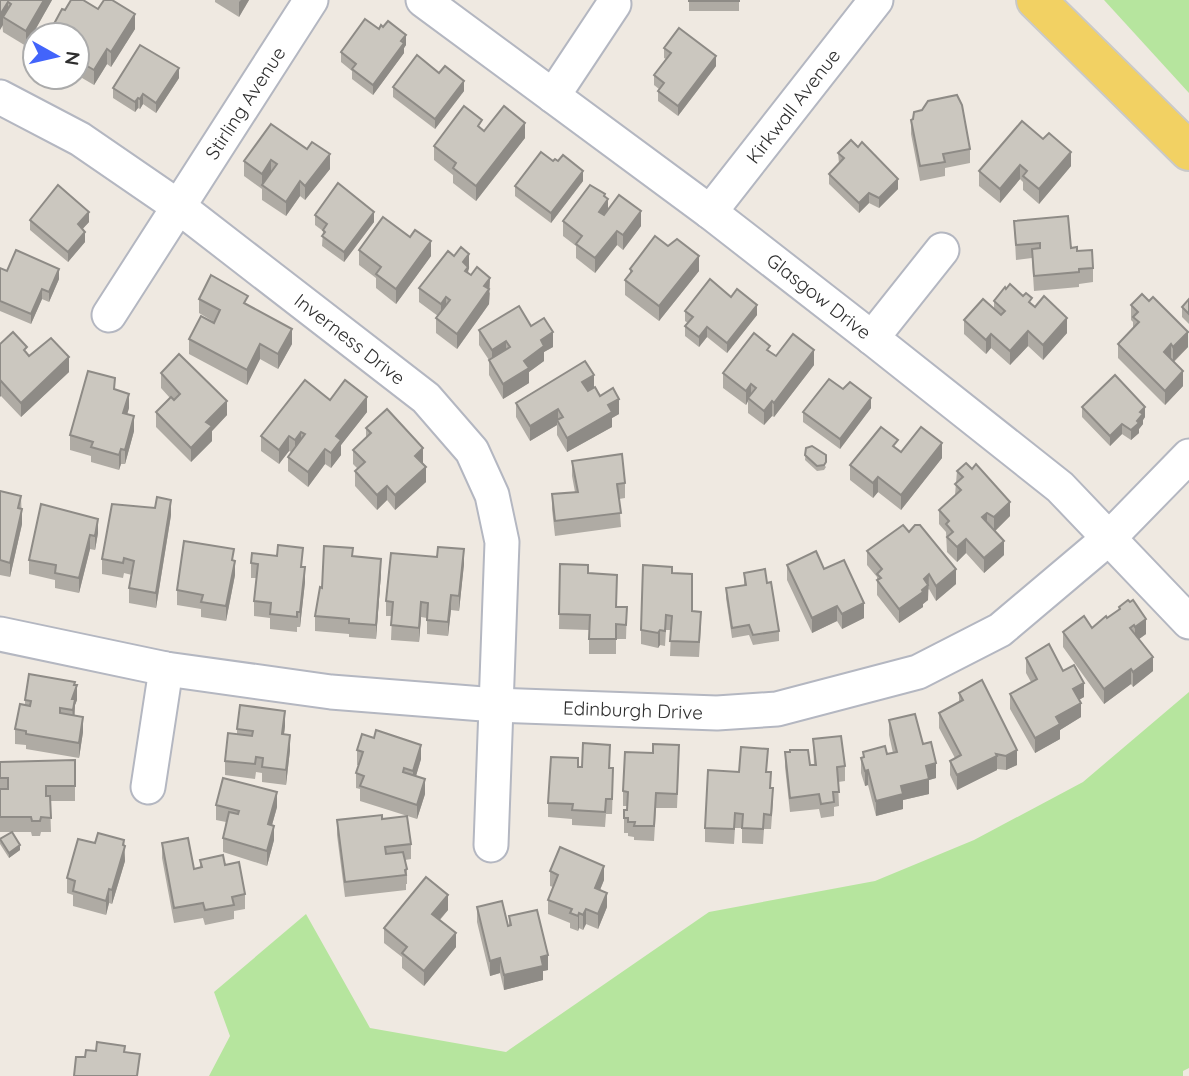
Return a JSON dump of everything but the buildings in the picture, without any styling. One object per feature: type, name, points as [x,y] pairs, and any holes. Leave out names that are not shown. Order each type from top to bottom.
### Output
[{"type":"main road","points":[[1037,0],[1189,151]]},
{"type":"street","name":"Stirling Avenue","points":[[109,315],[311,0]]},
{"type":"street","name":"Glasgow Drive","points":[[423,0],[710,212],[1060,487],[1189,622]]},
{"type":"street","name":"Kirkwall Avenue","points":[[710,212],[876,0]]},
{"type":"street","points":[[553,96],[614,4]]},
{"type":"street","name":"Inverness Drive","points":[[0,97],[80,139],[179,207],[426,398],[472,451],[492,495],[502,542],[491,845]]},
{"type":"street","points":[[872,338],[942,250]]},
{"type":"street","name":"Edinburgh Drive","points":[[0,634],[166,669],[331,692],[496,705],[717,713],[777,709],[918,672],[1000,630],[1109,538],[1189,456]]},
{"type":"street","points":[[148,787],[166,669]]},
{"type":"green space","points":[[1104,0],[1189,0],[1189,93]]},
{"type":"green space","points":[[1189,692],[1189,1068],[1183,1071],[1183,1076],[209,1076],[230,1036],[214,992],[306,914],[370,1028],[506,1052],[709,912],[875,881],[974,840],[1083,782]]}]
